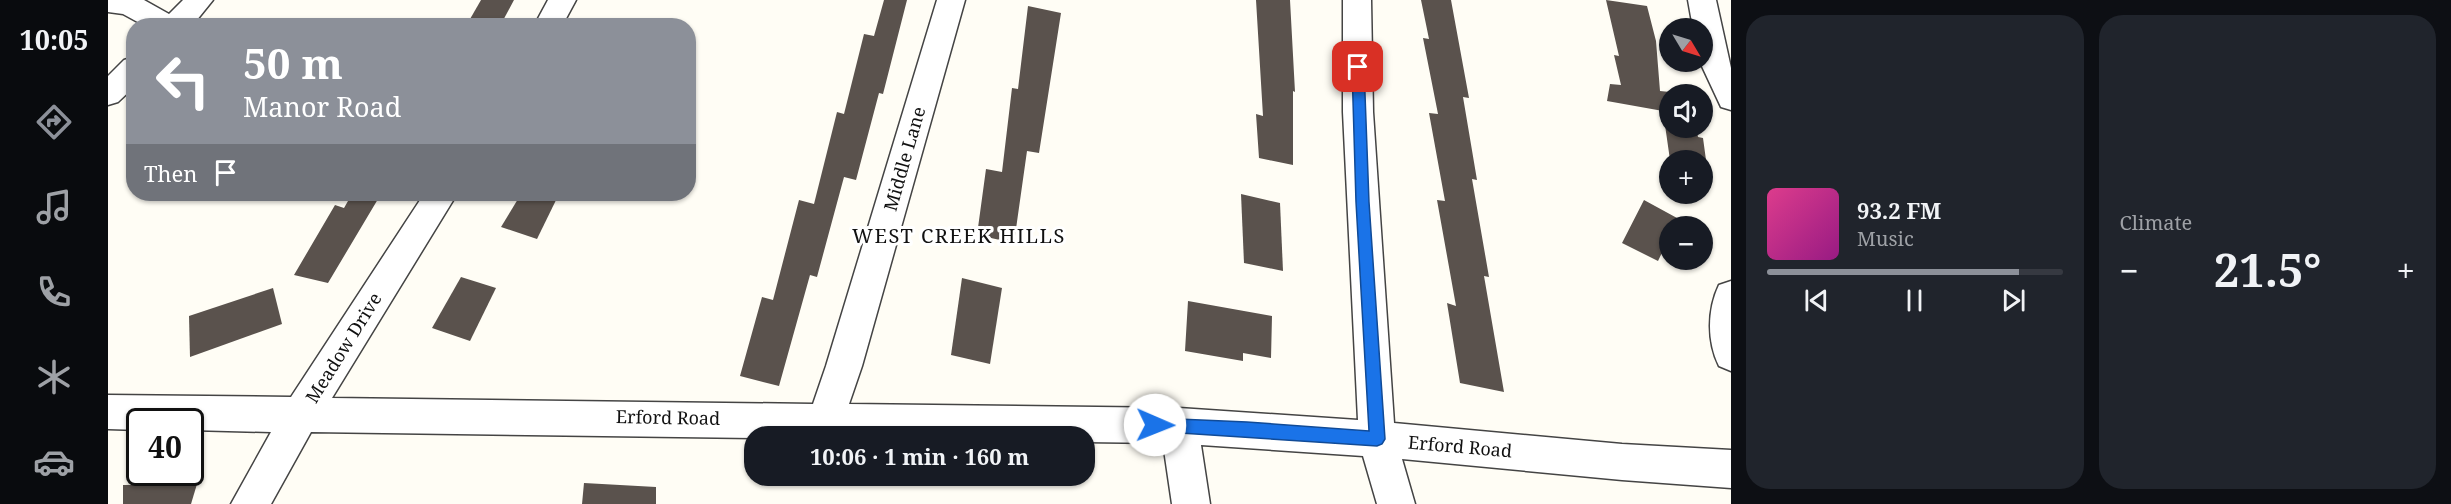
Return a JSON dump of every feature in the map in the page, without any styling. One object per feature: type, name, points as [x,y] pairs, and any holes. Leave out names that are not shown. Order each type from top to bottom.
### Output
[{"type":"street","points":[[182,18],[199,0]]},
{"type":"street","points":[[552,18],[562,0]]},
{"type":"street","name":"Middle Lane","points":[[825,420],[844,366],[951,0]]},
{"type":"street","points":[[1357,0],[1358,112],[1377,439],[1396,504]]},
{"type":"street","points":[[1702,0],[1712,60],[1731,99]]},
{"type":"street","points":[[108,2],[149,13],[155,18]]},
{"type":"street","points":[[108,94],[126,76]]},
{"type":"street","name":"Meadow Drive","points":[[250,504],[302,414],[437,201]]},
{"type":"street","points":[[1731,296],[1726,316],[1731,355]]},
{"type":"street","name":"Erford Road","points":[[108,412],[1179,426],[1377,439],[1622,462],[1731,469]]},
{"type":"street","points":[[1179,426],[1191,504]]},
{"type":"building","points":[[481,0],[514,0],[504,18],[471,18]]},
{"type":"building","points":[[884,0],[907,0],[883,94],[879,93],[856,180],[844,177],[817,277],[810,275],[779,386],[740,376],[762,297],[773,300],[799,200],[814,204],[837,112],[844,114],[864,34],[874,36]]},
{"type":"building","points":[[1256,0],[1290,0],[1295,92],[1293,91],[1293,165],[1259,158],[1256,114],[1263,116]]},
{"type":"building","points":[[1421,0],[1451,0],[1469,98],[1463,97],[1477,180],[1472,179],[1489,277],[1484,276],[1504,392],[1460,383],[1447,303],[1456,306],[1437,200],[1445,201],[1429,113],[1438,114],[1423,38],[1429,39]]},
{"type":"building","points":[[1606,0],[1647,6],[1656,41],[1659,110],[1607,101],[1610,84],[1621,85],[1614,55],[1619,56]]},
{"type":"building","points":[[1028,6],[1061,13],[1039,153],[1027,151],[1014,243],[977,235],[986,169],[1002,172],[1012,88],[1018,89]]},
{"type":"building","points":[[1667,138],[1703,138],[1705,150],[1669,150]]},
{"type":"building","points":[[1241,194],[1280,203],[1283,271],[1244,263]]},
{"type":"building","points":[[1644,200],[1673,216],[1659,216],[1658,261],[1622,243]]},
{"type":"building","points":[[348,201],[377,201],[328,283],[294,275],[335,205],[344,208]]},
{"type":"building","points":[[517,201],[556,201],[537,239],[501,227]]},
{"type":"building","points":[[461,277],[496,288],[470,341],[432,328]]},
{"type":"building","points":[[962,278],[1002,288],[990,364],[951,355]]},
{"type":"building","points":[[273,288],[282,324],[190,357],[189,316]]},
{"type":"building","points":[[1188,301],[1272,316],[1271,358],[1243,353],[1243,361],[1185,351]]},
{"type":"building","points":[[584,483],[656,487],[656,504],[582,504]]},
{"type":"building","points":[[123,485],[196,486],[191,504],[123,504]]},
{"type":"district","name":"WEST CREEK HILLS","points":[[959,236]]},
{"type":"route","points":[[1155,425],[1377,439],[1358,112],[1358,67]]}]
